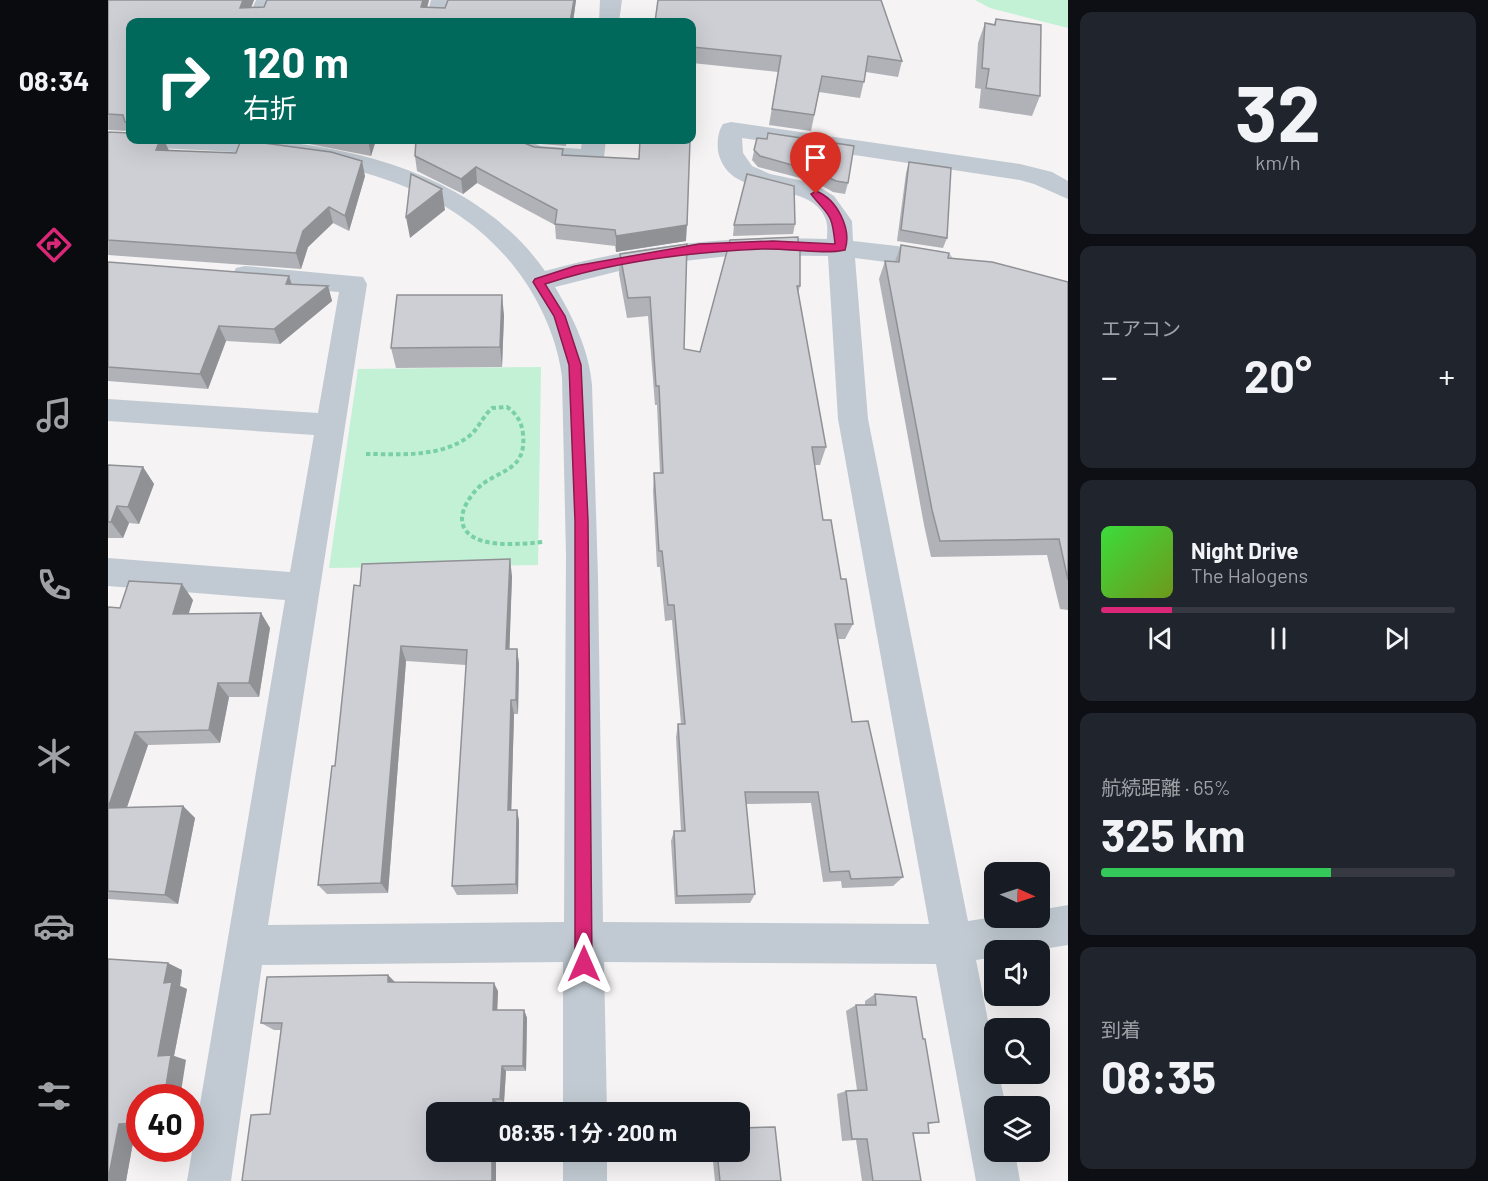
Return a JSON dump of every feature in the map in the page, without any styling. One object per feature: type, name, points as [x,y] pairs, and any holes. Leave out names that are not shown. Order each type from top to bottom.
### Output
[{"type":"street","points":[[258,18],[267,0]]},
{"type":"street","points":[[436,18],[442,0]]},
{"type":"street","points":[[609,18],[611,0]]},
{"type":"street","points":[[998,1181],[853,419],[838,221],[833,210],[816,194],[798,186],[759,179],[739,168],[730,153],[731,129],[1020,172],[1043,178],[1068,191]]},
{"type":"street","points":[[108,139],[126,140]]},
{"type":"street","points":[[221,144],[311,153],[368,165],[400,175],[443,195],[483,220],[505,239],[539,282],[559,316],[575,365],[582,521],[585,1102]]},
{"type":"street","points":[[517,144],[536,153],[592,157],[594,144]]},
{"type":"street","points":[[539,282],[575,270],[699,248],[763,245],[841,248],[969,265]]},
{"type":"street","points":[[209,1181],[244,945],[354,284],[210,273]]},
{"type":"street","points":[[108,410],[329,440]]},
{"type":"street","points":[[108,572],[304,587]]},
{"type":"street","points":[[244,945],[583,942],[952,944],[1068,925]]},
{"type":"street","points":[[585,1162],[585,1181]]},
{"type":"path","points":[[329,440],[419,453],[439,451],[470,435],[490,409],[500,406],[507,407],[519,419],[523,430],[524,442],[520,454],[514,466],[488,481],[469,499],[462,520],[464,529],[479,541],[505,544],[549,542]]},
{"type":"green space","points":[[975,0],[1068,0],[1068,28],[990,8]]},
{"type":"green space","points":[[541,367],[538,565],[329,568],[358,369]]},
{"type":"building","points":[[108,0],[243,0],[240,8],[264,7],[267,0],[423,0],[421,7],[445,8],[448,0],[574,0],[571,18],[126,18],[126,122],[123,115],[108,114]]},
{"type":"building","points":[[658,0],[881,0],[902,61],[868,56],[864,82],[822,76],[814,115],[772,109],[781,56],[696,47],[696,18],[656,18]]},
{"type":"building","points":[[996,19],[1041,25],[1040,96],[986,88],[989,69],[982,68],[985,23],[995,25]]},
{"type":"building","points":[[108,132],[126,133],[126,144],[158,144],[156,150],[236,153],[239,144],[271,144],[331,152],[362,161],[345,216],[329,207],[303,231],[296,253],[108,240]]},
{"type":"building","points":[[768,133],[854,146],[848,183],[760,156],[754,150],[757,138],[767,139]]},
{"type":"building","points":[[416,144],[527,144],[534,147],[563,149],[562,155],[639,159],[640,144],[690,144],[687,225],[616,236],[615,230],[555,224],[557,210],[476,167],[461,179],[415,156]]},
{"type":"building","points":[[909,162],[951,168],[947,238],[901,230]]},
{"type":"building","points":[[411,174],[442,189],[406,217]]},
{"type":"building","points":[[747,174],[794,186],[795,224],[734,225]]},
{"type":"building","points":[[798,237],[800,286],[797,286],[826,447],[812,447],[823,520],[831,520],[841,579],[846,579],[853,624],[835,624],[852,722],[868,721],[903,877],[851,879],[849,871],[830,872],[818,792],[745,792],[755,894],[677,896],[674,831],[685,831],[678,724],[685,724],[674,605],[668,605],[662,551],[659,551],[654,473],[663,473],[659,386],[656,386],[650,297],[628,298],[620,254],[687,244],[684,349],[700,352],[730,240]]},
{"type":"building","points":[[901,245],[949,253],[948,258],[992,262],[1068,282],[1068,580],[1059,539],[940,541],[932,510],[885,261],[899,262]]},
{"type":"building","points":[[108,262],[289,276],[286,284],[328,286],[274,329],[219,326],[200,374],[108,367]]},
{"type":"building","points":[[397,295],[502,295],[500,347],[391,348]]},
{"type":"building","points":[[108,465],[143,467],[128,507],[117,506],[111,522],[108,522]]},
{"type":"building","points":[[510,559],[506,649],[517,649],[516,700],[511,700],[508,810],[517,810],[516,884],[452,886],[467,650],[401,646],[381,883],[318,885],[332,766],[335,766],[354,585],[360,586],[362,564]]},
{"type":"building","points":[[129,581],[182,584],[173,614],[261,613],[249,683],[218,683],[209,730],[135,732],[108,808],[108,607],[120,608]]},
{"type":"building","points":[[183,806],[165,895],[108,891],[108,808]]},
{"type":"building","points":[[108,959],[168,963],[164,983],[172,982],[158,1056],[171,1055],[166,1084],[126,1084],[126,1124],[119,1124],[108,1180]]},
{"type":"building","points":[[388,975],[388,982],[494,983],[493,1010],[524,1010],[523,1066],[502,1066],[500,1099],[493,1099],[493,1102],[426,1102],[426,1162],[492,1162],[492,1181],[242,1181],[251,1115],[270,1114],[282,1023],[261,1023],[267,977]]},
{"type":"building","points":[[875,994],[916,997],[939,1122],[928,1123],[929,1133],[913,1133],[921,1181],[873,1181],[867,1139],[852,1139],[846,1091],[867,1090],[856,1005],[876,1005]]},
{"type":"building","points":[[775,1127],[781,1181],[720,1181],[718,1162],[750,1162],[750,1128]]},
{"type":"route","points":[[584,964],[582,521],[575,365],[559,316],[539,282],[575,270],[654,254],[699,248],[736,245],[841,248],[838,221],[833,210],[816,194]]}]
